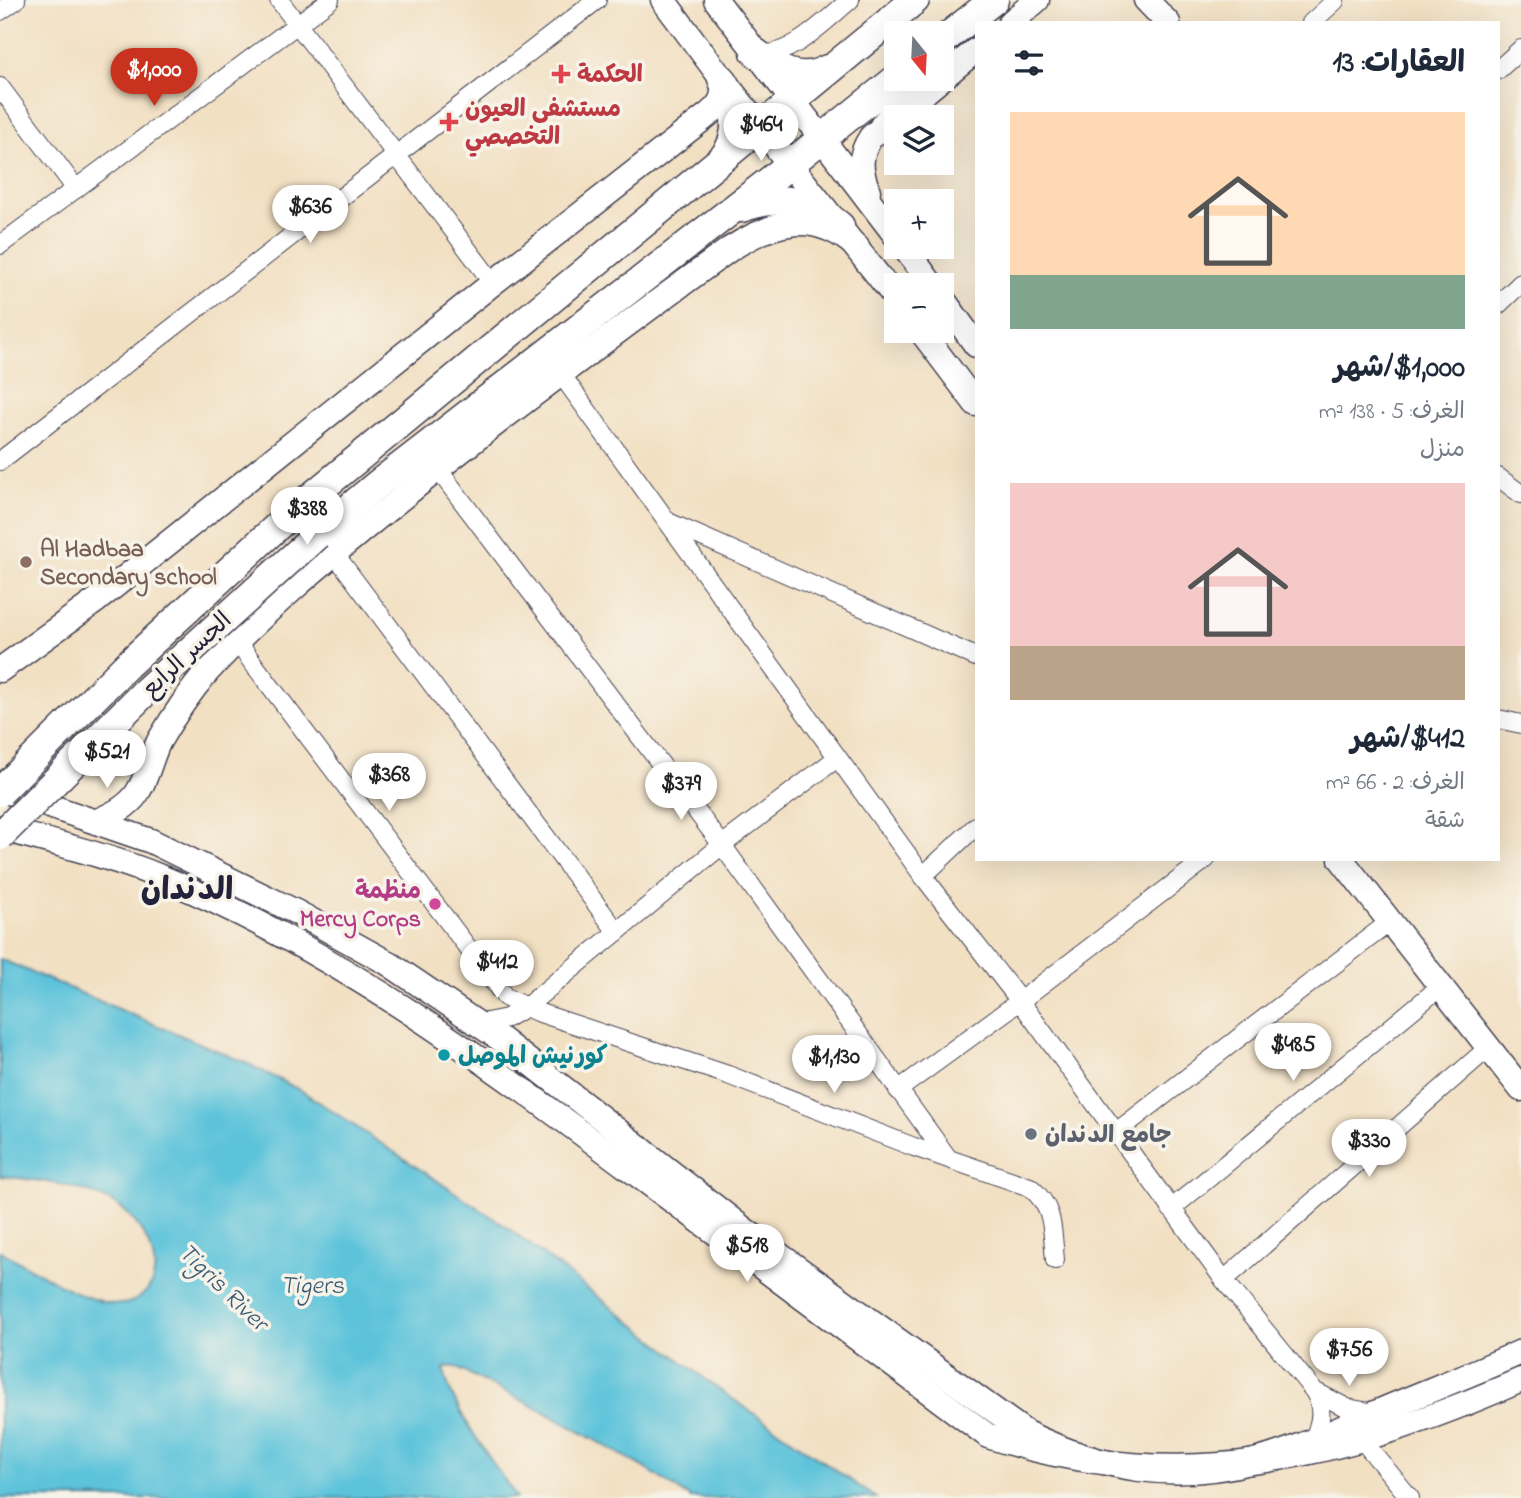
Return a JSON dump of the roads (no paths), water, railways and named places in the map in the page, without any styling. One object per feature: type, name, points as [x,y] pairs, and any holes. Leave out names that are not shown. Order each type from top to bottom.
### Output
[{"type":"main road","points":[[755,52],[775,67],[798,77],[812,76],[847,56],[915,0]]},
{"type":"main road","points":[[954,32],[994,0]]},
{"type":"main road","name":"الجسر الرابع","points":[[0,791],[127,665],[294,511],[847,56]]},
{"type":"main road","points":[[718,163],[733,143],[736,126],[735,109],[722,79]]},
{"type":"main road","points":[[717,222],[884,89]]},
{"type":"main road","points":[[717,222],[738,209],[782,199],[823,212],[848,237]]},
{"type":"main road","name":"الجسر الرابع","points":[[0,836],[148,689],[325,544],[452,425],[717,222]]},
{"type":"street","points":[[0,12],[16,0]]},
{"type":"street","points":[[279,0],[493,283]]},
{"type":"street","points":[[0,245],[330,0]]},
{"type":"street","points":[[0,461],[597,0]]},
{"type":"street","points":[[663,0],[722,79],[884,283]]},
{"type":"street","points":[[716,0],[884,220]]},
{"type":"street","points":[[755,52],[770,55],[790,48],[850,0]]},
{"type":"street","points":[[1012,21],[1037,0]]},
{"type":"street","points":[[1146,0],[1166,21]]},
{"type":"street","points":[[1313,21],[1335,1]]},
{"type":"street","points":[[1500,68],[1521,49]]},
{"type":"street","points":[[909,105],[975,51]]},
{"type":"street","points":[[0,670],[97,600],[718,107],[724,90],[722,79]]},
{"type":"street","points":[[0,87],[76,189]]},
{"type":"street","points":[[875,208],[863,176],[861,155],[871,137],[884,126]]},
{"type":"street","points":[[97,821],[124,806],[139,792],[158,744],[171,720],[197,684],[325,544],[437,468],[730,249],[759,232],[788,223],[808,223],[830,228],[848,237]]},
{"type":"street","points":[[1500,303],[1521,283]]},
{"type":"street","points":[[954,315],[975,344]]},
{"type":"street","points":[[930,343],[975,403]]},
{"type":"street","points":[[561,374],[923,876],[1020,1001],[1224,1280],[1314,1391],[1321,1409],[1321,1419],[1314,1439]]},
{"type":"street","points":[[437,468],[722,845],[948,1158]]},
{"type":"street","points":[[1500,478],[1521,494]]},
{"type":"street","points":[[667,522],[975,657]]},
{"type":"street","points":[[325,544],[617,932]]},
{"type":"street","points":[[236,642],[505,997],[526,1007],[728,1075],[1030,1187],[1041,1196],[1048,1208],[1052,1221],[1055,1260]]},
{"type":"street","points":[[1500,719],[1521,724]]},
{"type":"street","points":[[477,1024],[507,1017],[526,1007],[722,845],[837,758]]},
{"type":"street","points":[[0,791],[151,841],[388,963],[519,1055],[741,1228],[1026,1433],[1082,1457],[1114,1466],[1149,1471],[1219,1468],[1275,1455],[1375,1413],[1518,1360]]},
{"type":"street","points":[[139,792],[142,817],[151,841]]},
{"type":"street","points":[[923,876],[975,827]]},
{"type":"street","points":[[0,828],[160,877],[284,934],[326,958],[440,1030],[551,1110],[988,1436],[1046,1470],[1068,1478]]},
{"type":"street","points":[[898,1090],[1203,861]]},
{"type":"street","points":[[1343,861],[1521,1090]]},
{"type":"street","points":[[1115,1133],[1391,921]]},
{"type":"street","points":[[1171,1209],[1440,986]]},
{"type":"street","points":[[519,1055],[514,1036],[516,1025],[526,1007]]},
{"type":"street","points":[[1224,1280],[1488,1048]]},
{"type":"street","points":[[1275,1455],[1278,1480],[1368,1447],[1521,1380]]},
{"type":"street","points":[[1314,1391],[1347,1408],[1375,1413]]},
{"type":"street","points":[[1368,1447],[1410,1498]]},
{"type":"water","name":"Tigers","points":[[0,959],[244,1062],[302,1091],[507,1227],[717,1388],[876,1498],[691,1498],[642,1466],[539,1409],[453,1366],[444,1368],[454,1398],[474,1434],[517,1498],[0,1498],[0,1251],[76,1292],[108,1303],[124,1304],[141,1296],[150,1286],[154,1274],[154,1260],[143,1233],[114,1203],[72,1187],[0,1176]]},
{"type":"place","name":"الحكمة","points":[[561,74]]},
{"type":"place","name":"مستشفى العيون التخصصي","points":[[449,122]]},
{"type":"place","name":"Al Hadbaa Secondary school","points":[[26,562]]},
{"type":"place","name":"منظمة Mercy Corps","points":[[435,904]]},
{"type":"place","name":"كورنيش الموصل","points":[[444,1055]]},
{"type":"place","name":"جامع الدندان","points":[[1031,1134]]},
{"type":"district","name":"الدندان","points":[[187,888]]},
{"type":"water label","name":"Tigris River","points":[[224,1286]]}]
